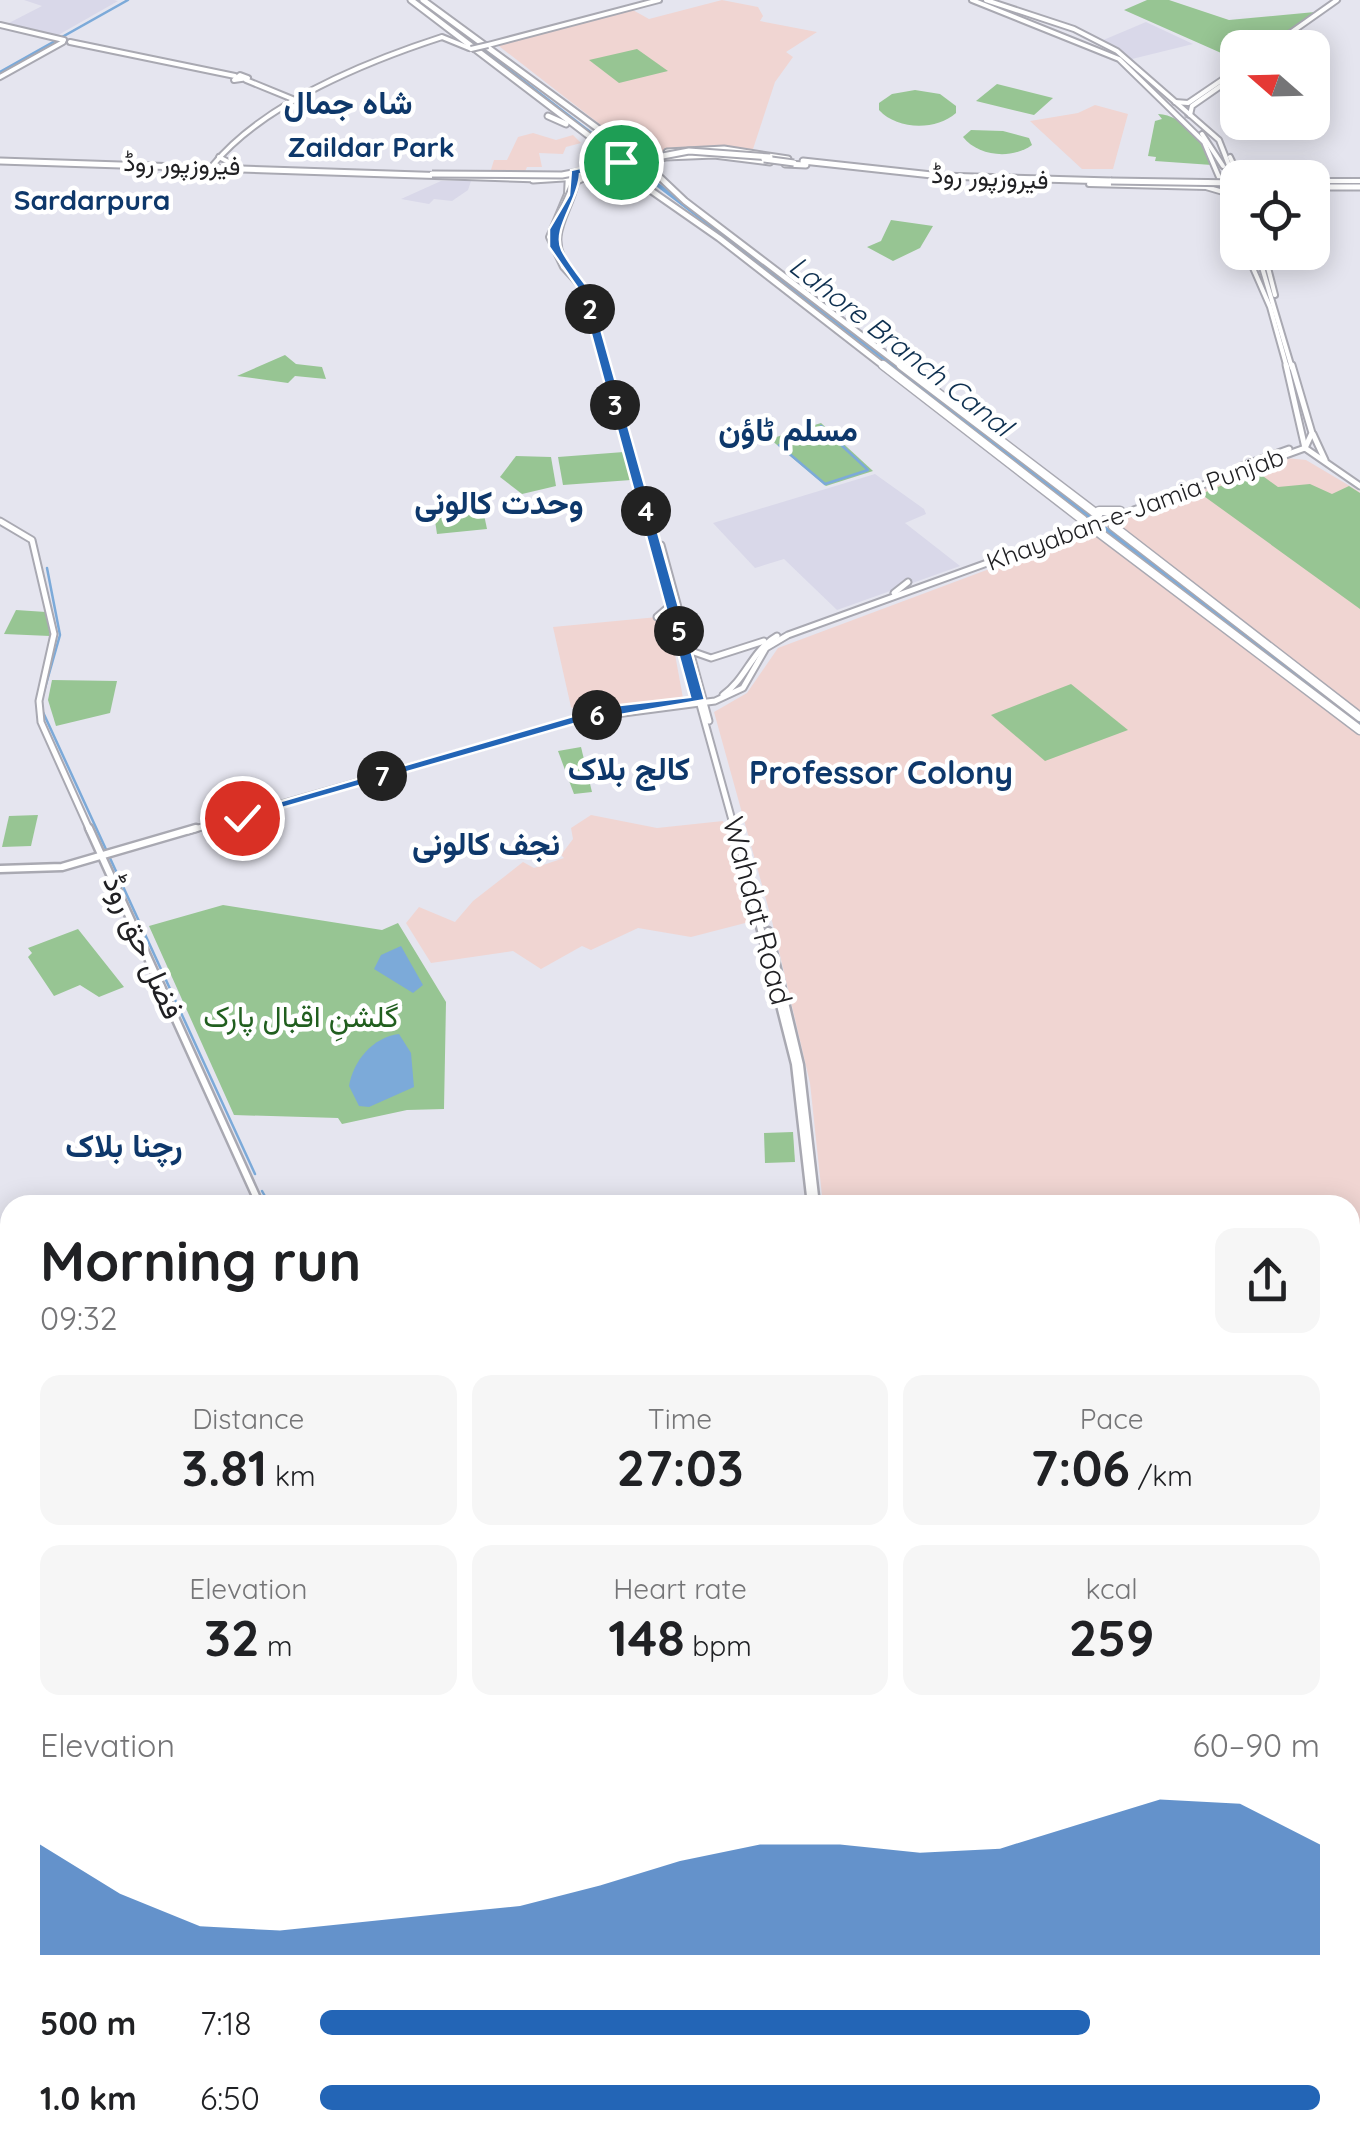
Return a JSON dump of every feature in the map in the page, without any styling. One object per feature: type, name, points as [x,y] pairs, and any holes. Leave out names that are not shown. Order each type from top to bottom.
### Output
[{"type":"main road","points":[[410,0],[564,117],[617,167]]},
{"type":"main road","points":[[423,0],[644,159],[686,201],[754,254],[1106,518],[1360,717]]},
{"type":"main road","points":[[434,40],[449,39],[469,50],[657,0]]},
{"type":"main road","points":[[972,0],[1074,29],[1085,41],[1122,58],[1174,101],[1195,127]]},
{"type":"main road","points":[[986,0],[1059,38],[1116,51],[1198,135],[1220,170]]},
{"type":"main road","points":[[1297,30],[1339,0]]},
{"type":"main road","points":[[445,16],[489,44],[536,84]]},
{"type":"main road","points":[[436,19],[447,34],[515,80]]},
{"type":"main road","points":[[0,25],[246,76],[246,80],[295,100]]},
{"type":"main road","points":[[213,165],[295,100],[356,66],[447,34]]},
{"type":"main road","points":[[0,78],[59,39]]},
{"type":"main road","points":[[1108,53],[1116,51]]},
{"type":"main road","points":[[1133,72],[1210,141],[1223,160]]},
{"type":"main road","points":[[1174,101],[1191,103],[1220,83]]},
{"type":"main road","points":[[1188,117],[1191,103]]},
{"type":"main road","points":[[548,116],[573,127]]},
{"type":"main road","points":[[564,117],[617,167],[743,257],[817,320],[883,364],[1085,526],[1360,730]]},
{"type":"main road","points":[[1188,117],[1205,129],[1229,160]]},
{"type":"main road","points":[[1205,129],[1223,160]]},
{"type":"main road","name":"فیروزپور روڈ","points":[[428,173],[562,175],[704,150],[942,176],[1111,183]]},
{"type":"main road","name":"فیروزپور روڈ","points":[[574,179],[644,159],[734,150],[806,165]]},
{"type":"main road","points":[[597,174],[694,154],[791,161]]},
{"type":"main road","points":[[644,159],[654,163],[677,155]]},
{"type":"main road","name":"فیروزپور روڈ","points":[[644,159],[728,156],[910,178],[1220,184]]},
{"type":"main road","points":[[1228,160],[1229,156]]},
{"type":"main road","points":[[220,157],[236,166]]},
{"type":"main road","name":"فیروزپور روڈ","points":[[1,159],[574,179],[597,174]]},
{"type":"main road","name":"فیروزپور روڈ","points":[[1,159],[291,172],[553,178]]},
{"type":"main road","points":[[1214,162],[1220,166]]},
{"type":"main road","points":[[554,229],[575,182],[617,167]]},
{"type":"main road","name":"فیروزپور روڈ","points":[[291,172],[522,179],[597,174]]},
{"type":"main road","points":[[553,178],[574,179],[572,200],[554,229]]},
{"type":"main road","name":"Wahdat Road","points":[[574,179],[547,237],[554,258],[579,283],[592,304],[721,773]]},
{"type":"main road","name":"فیروزپور روڈ","points":[[1072,181],[1220,184]]},
{"type":"main road","points":[[1111,183],[1220,184]]},
{"type":"main road","name":"فیروزپور روڈ","points":[[1090,184],[1111,183]]},
{"type":"main road","points":[[1207,184],[1220,184]]},
{"type":"main road","points":[[1330,185],[1359,185]]},
{"type":"main road","points":[[1330,185],[1359,185]]},
{"type":"main road","name":"Wahdat Road","points":[[554,229],[556,252],[585,290],[678,615]]},
{"type":"main road","points":[[754,254],[830,303],[893,360]]},
{"type":"main road","points":[[1295,385],[1256,262],[1264,263],[1308,433],[1324,460]]},
{"type":"main road","points":[[1252,270],[1266,297]]},
{"type":"main road","points":[[1263,270],[1280,323]]},
{"type":"main road","points":[[1264,270],[1273,290]]},
{"type":"main road","points":[[1308,433],[1304,448],[1360,484]]},
{"type":"main road","points":[[1283,453],[1308,433]]},
{"type":"main road","name":"Khayaban-e-Jamia Punjab","points":[[1120,513],[1304,448]]},
{"type":"main road","points":[[1283,453],[1324,460]]},
{"type":"main road","points":[[1106,518],[1120,513]]},
{"type":"main road","points":[[1106,518],[1120,513]]},
{"type":"main road","name":"Khayaban-e-Jamia Punjab","points":[[769,641],[1106,518]]},
{"type":"main road","points":[[0,521],[32,540],[54,648],[46,687],[36,700],[40,722],[107,853]]},
{"type":"main road","name":"Khayaban-e-Jamia Punjab","points":[[769,641],[915,585]]},
{"type":"main road","points":[[657,617],[672,604]]},
{"type":"main road","points":[[688,650],[711,658],[769,641]]},
{"type":"main road","points":[[706,713],[735,694],[769,641]]},
{"type":"main road","points":[[0,867],[55,868],[545,728],[621,710],[701,702],[736,687],[769,641]]},
{"type":"main road","points":[[621,710],[688,704],[735,694]]},
{"type":"main road","name":"Wahdat Road","points":[[701,702],[792,1048],[813,1195]]},
{"type":"main road","points":[[688,704],[696,708],[708,731]]},
{"type":"main road","name":"فضل حق روڈ","points":[[107,853],[256,1195]]},
{"type":"shaded area","points":[[24,0],[118,1],[53,38],[5,25],[42,6]]},
{"type":"shaded area","points":[[722,0],[758,7],[763,16],[760,21],[817,32],[786,52],[793,57],[775,82],[752,152],[671,151],[642,157],[495,43],[631,9],[649,19]]},
{"type":"shaded area","points":[[1146,22],[1193,44],[1132,59],[1101,41]]},
{"type":"shaded area","points":[[1095,105],[1128,114],[1113,169],[1082,169],[1030,121],[1078,113]]},
{"type":"shaded area","points":[[533,133],[556,140],[573,135],[581,143],[566,147],[563,154],[539,153],[542,167],[527,167],[524,174],[490,173],[494,160],[507,160],[518,137]]},
{"type":"shaded area","points":[[441,181],[471,181],[468,190],[452,201],[434,199],[429,204],[401,199]]},
{"type":"shaded area","points":[[1286,458],[1306,460],[1360,492],[1360,1195],[822,1195],[810,1083],[772,921],[714,712],[747,693],[778,648]]},
{"type":"shaded area","points":[[875,474],[924,509],[926,514],[905,523],[960,566],[837,610],[784,559],[755,568],[713,523]]},
{"type":"shaded area","points":[[668,616],[683,698],[579,712],[571,707],[553,627]]},
{"type":"shaded area","points":[[591,815],[657,828],[723,821],[753,921],[691,937],[638,928],[591,950],[582,946],[541,969],[513,951],[431,963],[406,923],[419,907],[455,922],[473,901],[523,862],[534,868],[564,858],[561,855],[573,839],[571,828]]},
{"type":"green space","points":[[1147,0],[1169,0],[1229,20],[1315,12],[1289,30],[1220,30],[1220,52],[1124,10]]},
{"type":"green space","points":[[637,49],[668,71],[619,83],[589,60]]},
{"type":"green space","points":[[997,84],[1053,98],[1034,115],[976,101]]},
{"type":"green space","points":[[915,90],[940,94],[956,106],[956,113],[938,123],[917,126],[896,121],[879,110],[879,103],[892,94]]},
{"type":"green space","points":[[1158,114],[1184,125],[1198,139],[1212,165],[1155,161],[1156,157],[1148,156],[1155,121],[1162,119]]},
{"type":"green space","points":[[971,130],[1003,131],[1029,138],[1032,145],[1014,153],[986,152],[963,137]]},
{"type":"green space","points":[[891,220],[933,226],[920,248],[893,261],[867,247],[881,241]]},
{"type":"green space","points":[[285,355],[296,364],[322,367],[326,379],[295,376],[288,383],[237,376]]},
{"type":"green space","points":[[821,423],[873,471],[826,486],[770,439]]},
{"type":"green space","points":[[624,452],[631,480],[563,485],[558,457]]},
{"type":"green space","points":[[516,456],[551,457],[556,486],[522,494],[500,477]]},
{"type":"green space","points":[[1256,471],[1278,487],[1310,484],[1332,494],[1349,486],[1360,493],[1360,609],[1201,494]]},
{"type":"green space","points":[[483,510],[487,529],[437,534],[434,514]]},
{"type":"green space","points":[[16,610],[46,612],[50,636],[4,634]]},
{"type":"green space","points":[[52,680],[117,681],[110,713],[56,726],[48,700]]},
{"type":"green space","points":[[1071,684],[1128,730],[1045,761],[991,715]]},
{"type":"green space","points":[[581,747],[592,792],[574,794],[558,751]]},
{"type":"green space","points":[[38,815],[31,846],[2,847],[9,816]]},
{"type":"green space","name":"گلشنِ اقبال پارک","points":[[223,905],[382,930],[398,923],[446,1002],[444,1109],[407,1110],[342,1124],[338,1118],[234,1115],[149,926]]},
{"type":"green space","points":[[78,929],[124,987],[99,997],[80,985],[54,996],[28,957],[32,953],[28,948]]},
{"type":"green space","points":[[793,1132],[795,1162],[765,1163],[764,1133]]},
{"type":"water","points":[[401,946],[423,985],[413,993],[374,969],[381,955]]},
{"type":"water","points":[[399,1034],[411,1053],[414,1087],[369,1107],[359,1106],[349,1086],[355,1068],[373,1045]]},
{"type":"waterway","points":[[0,72],[128,0]]},
{"type":"waterway","name":"Lahore Branch Canal","points":[[417,0],[1360,724]]},
{"type":"waterway","points":[[779,445],[825,484],[868,470],[821,426]]},
{"type":"waterway","points":[[41,702],[60,635],[47,568]]},
{"type":"waterway","points":[[42,710],[255,1174]]},
{"type":"waterway","points":[[262,1191],[264,1195]]},
{"type":"tunnel","points":[[1187,118],[1185,111],[1194,101]]},
{"type":"district","name":"شاہ جمال","points":[[348,103]]},
{"type":"district","name":"Zaildar Park","points":[[371,147]]},
{"type":"district","name":"Sardarpura","points":[[92,200]]},
{"type":"district","name":"مسلم ٹاؤن","points":[[788,430]]},
{"type":"district","name":"وحدت کالونی","points":[[499,503]]},
{"type":"district","name":"کالج بلاک","points":[[629,769]]},
{"type":"district","name":"Professor Colony","points":[[881,773]]},
{"type":"district","name":"نجف کالونی","points":[[486,844]]},
{"type":"district","name":"رچنا بلاک","points":[[124,1146]]},
{"type":"route","points":[[242,818],[578,719],[621,712],[620,709],[698,700],[585,290],[555,247],[554,229],[574,195],[575,172],[621,162]]}]
